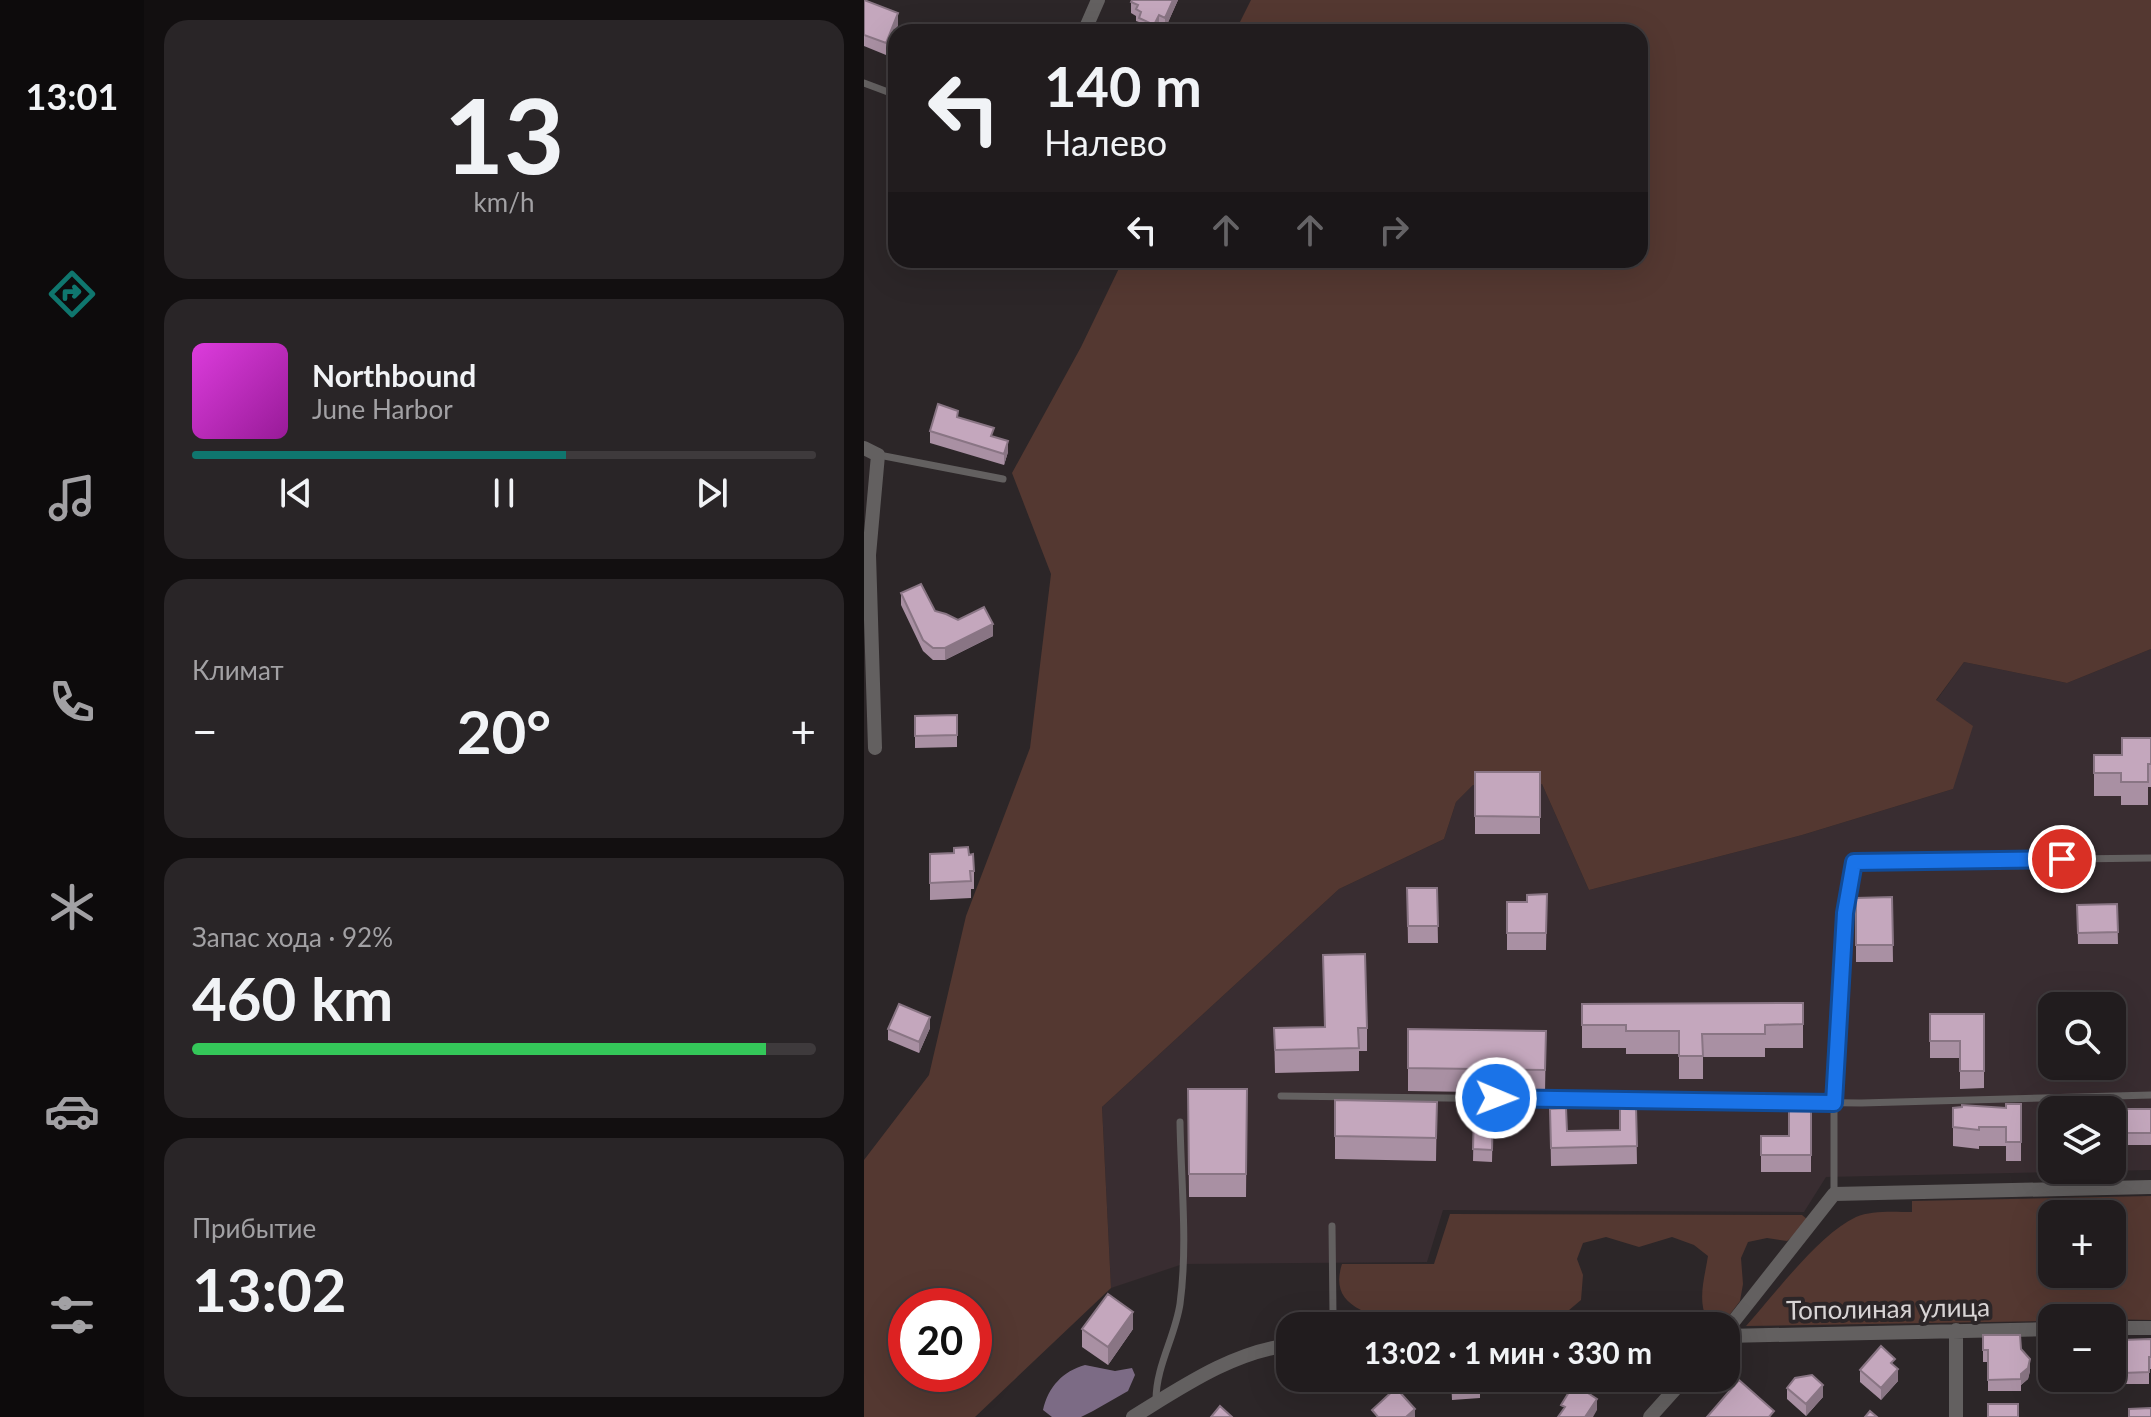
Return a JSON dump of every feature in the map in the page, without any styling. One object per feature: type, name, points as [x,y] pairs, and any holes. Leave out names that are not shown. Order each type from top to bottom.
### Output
[{"type":"street","points":[[1088,24],[1098,0]]},
{"type":"street","points":[[864,448],[878,455],[869,555],[875,748]]},
{"type":"street","points":[[1740,1315],[1834,1194],[2151,1187]]},
{"type":"street","points":[[2126,1328],[2151,1328]]},
{"type":"street","name":"Тополиная улица","points":[[1740,1333],[2038,1329]]},
{"type":"street","points":[[1956,1330],[1956,1417]]},
{"type":"street","points":[[1139,1416],[1211,1370],[1276,1346]]},
{"type":"street","points":[[1650,1417],[1672,1392]]},
{"type":"lane","points":[[864,83],[888,92]]},
{"type":"lane","points":[[878,455],[1003,479]]},
{"type":"lane","points":[[1834,1194],[1834,1103],[1845,913],[1854,862],[2151,858]]},
{"type":"lane","points":[[1281,1096],[1834,1103],[2151,1095]]},
{"type":"lane","points":[[1156,1403],[1156,1382],[1180,1306],[1183,1264],[1180,1122]]},
{"type":"lane","points":[[1332,1226],[1333,1312]]},
{"type":"shaded area","points":[[1251,0],[2151,0],[2151,649],[2067,683],[1964,662],[1936,700],[1973,726],[1953,789],[1802,835],[1589,890],[1542,784],[1473,785],[1456,802],[1444,839],[1339,889],[1102,1107],[1111,1288],[975,1417],[864,1417],[864,1160],[929,1075],[966,916],[1030,748],[1051,574],[1012,473],[1081,347],[1119,268],[1648,268],[1648,24],[1239,24]]},
{"type":"shaded area","points":[[2151,649],[2151,1170],[2126,1171],[2126,1096],[2038,1096],[2038,1172],[1826,1177],[1804,1212],[1443,1210],[1427,1262],[1183,1264],[1111,1288],[1102,1107],[1339,889],[1444,839],[1456,802],[1473,785],[1542,784],[1589,890],[1802,835],[1953,789],[1936,701],[1964,662],[2067,683]]},
{"type":"shaded area","points":[[2151,1196],[2151,1320],[2126,1319],[2126,1304],[2038,1304],[2038,1321],[1746,1326],[1812,1251],[1842,1226],[1869,1213],[1912,1212],[1912,1201]]},
{"type":"shaded area","points":[[1450,1214],[1802,1215],[1807,1219],[1803,1228],[1787,1241],[1767,1238],[1748,1242],[1741,1258],[1743,1284],[1740,1301],[1732,1312],[1704,1312],[1702,1296],[1708,1256],[1694,1245],[1672,1237],[1639,1247],[1606,1237],[1583,1243],[1577,1259],[1583,1275],[1581,1300],[1567,1312],[1361,1312],[1341,1292],[1339,1279],[1342,1264],[1434,1264]]},
{"type":"shaded area","points":[[1085,1365],[1115,1371],[1132,1368],[1135,1375],[1128,1391],[1093,1411],[1081,1417],[1052,1417],[1043,1410],[1053,1387],[1070,1371]]},
{"type":"building","points":[[864,0],[898,13],[894,24],[888,24],[886,43],[864,35]]},
{"type":"building","points":[[1173,0],[1165,18],[1159,15],[1154,24],[1139,18],[1141,12],[1136,9],[1138,5],[1131,2]]},
{"type":"building","points":[[938,404],[958,411],[957,417],[994,428],[991,436],[1008,441],[1004,454],[930,431]]},
{"type":"building","points":[[921,584],[935,611],[958,620],[984,607],[993,624],[945,648],[933,648],[923,640],[901,593]]},
{"type":"building","points":[[957,715],[957,735],[915,736],[915,716]]},
{"type":"building","points":[[2122,738],[2151,738],[2148,782],[2121,782],[2121,773],[2094,773],[2094,755],[2122,755]]},
{"type":"building","points":[[1475,772],[1540,772],[1540,817],[1475,816]]},
{"type":"building","points":[[968,847],[969,855],[973,854],[971,881],[930,883],[930,854],[954,853],[954,848]]},
{"type":"building","points":[[1407,888],[1437,888],[1438,926],[1408,926]]},
{"type":"building","points":[[1547,894],[1546,933],[1507,933],[1507,902],[1527,902],[1527,895]]},
{"type":"building","points":[[1892,897],[1893,945],[1856,945],[1856,898]]},
{"type":"building","points":[[2117,904],[2118,932],[2078,933],[2077,905]]},
{"type":"building","points":[[1365,954],[1367,1028],[1358,1028],[1359,1048],[1275,1050],[1274,1028],[1325,1027],[1323,955]]},
{"type":"building","points":[[1803,1003],[1803,1024],[1765,1025],[1765,1034],[1702,1034],[1703,1056],[1679,1056],[1679,1031],[1626,1031],[1626,1025],[1582,1025],[1582,1004]]},
{"type":"building","points":[[899,1004],[930,1017],[919,1042],[888,1029]]},
{"type":"building","points":[[1930,1014],[1984,1014],[1984,1071],[1960,1071],[1960,1041],[1930,1041]]},
{"type":"building","points":[[1408,1029],[1546,1031],[1545,1070],[1408,1068]]},
{"type":"building","points":[[1188,1089],[1247,1089],[1246,1174],[1189,1174]]},
{"type":"building","points":[[1335,1100],[1437,1102],[1436,1138],[1335,1136]]},
{"type":"building","points":[[2006,1104],[2021,1104],[2021,1142],[2006,1142],[2006,1127],[1979,1127],[1979,1130],[1953,1127],[1953,1108],[1962,1105],[2006,1108]]},
{"type":"building","points":[[1789,1106],[1811,1106],[1811,1155],[1761,1155],[1761,1136],[1789,1136]]},
{"type":"building","points":[[1620,1107],[1636,1107],[1637,1146],[1551,1148],[1550,1109],[1566,1108],[1567,1131],[1620,1130]]},
{"type":"building","points":[[2126,1109],[2151,1109],[2151,1133],[2126,1133]]},
{"type":"building","points":[[1474,1113],[1493,1114],[1492,1150],[1473,1149]]},
{"type":"building","points":[[1108,1294],[1133,1312],[1108,1347],[1082,1329]]},
{"type":"building","points":[[1983,1335],[2020,1335],[2021,1349],[2030,1359],[2021,1379],[1988,1380],[1988,1350],[1983,1350]]},
{"type":"building","points":[[2151,1339],[2149,1372],[2126,1373],[2126,1340]]},
{"type":"building","points":[[1881,1346],[1895,1359],[1891,1363],[1898,1369],[1881,1388],[1860,1370]]},
{"type":"building","points":[[1812,1375],[1823,1385],[1806,1404],[1787,1388],[1795,1378]]},
{"type":"building","points":[[1740,1381],[1774,1411],[1769,1417],[1707,1417],[1729,1392],[1740,1392]]},
{"type":"building","points":[[1392,1392],[1400,1392],[1415,1409],[1406,1417],[1378,1417],[1372,1410]]},
{"type":"building","points":[[1569,1392],[1586,1392],[1597,1399],[1585,1417],[1558,1417],[1565,1407],[1561,1405]]},
{"type":"building","points":[[1988,1404],[2018,1404],[2018,1417],[1988,1417]]},
{"type":"building","points":[[1220,1406],[1232,1417],[1211,1417]]},
{"type":"building","points":[[2151,1408],[2151,1417],[2129,1417],[2129,1409]]},
{"type":"route","points":[[1496,1098],[1834,1103],[1845,913],[1854,862],[2062,859]]}]
